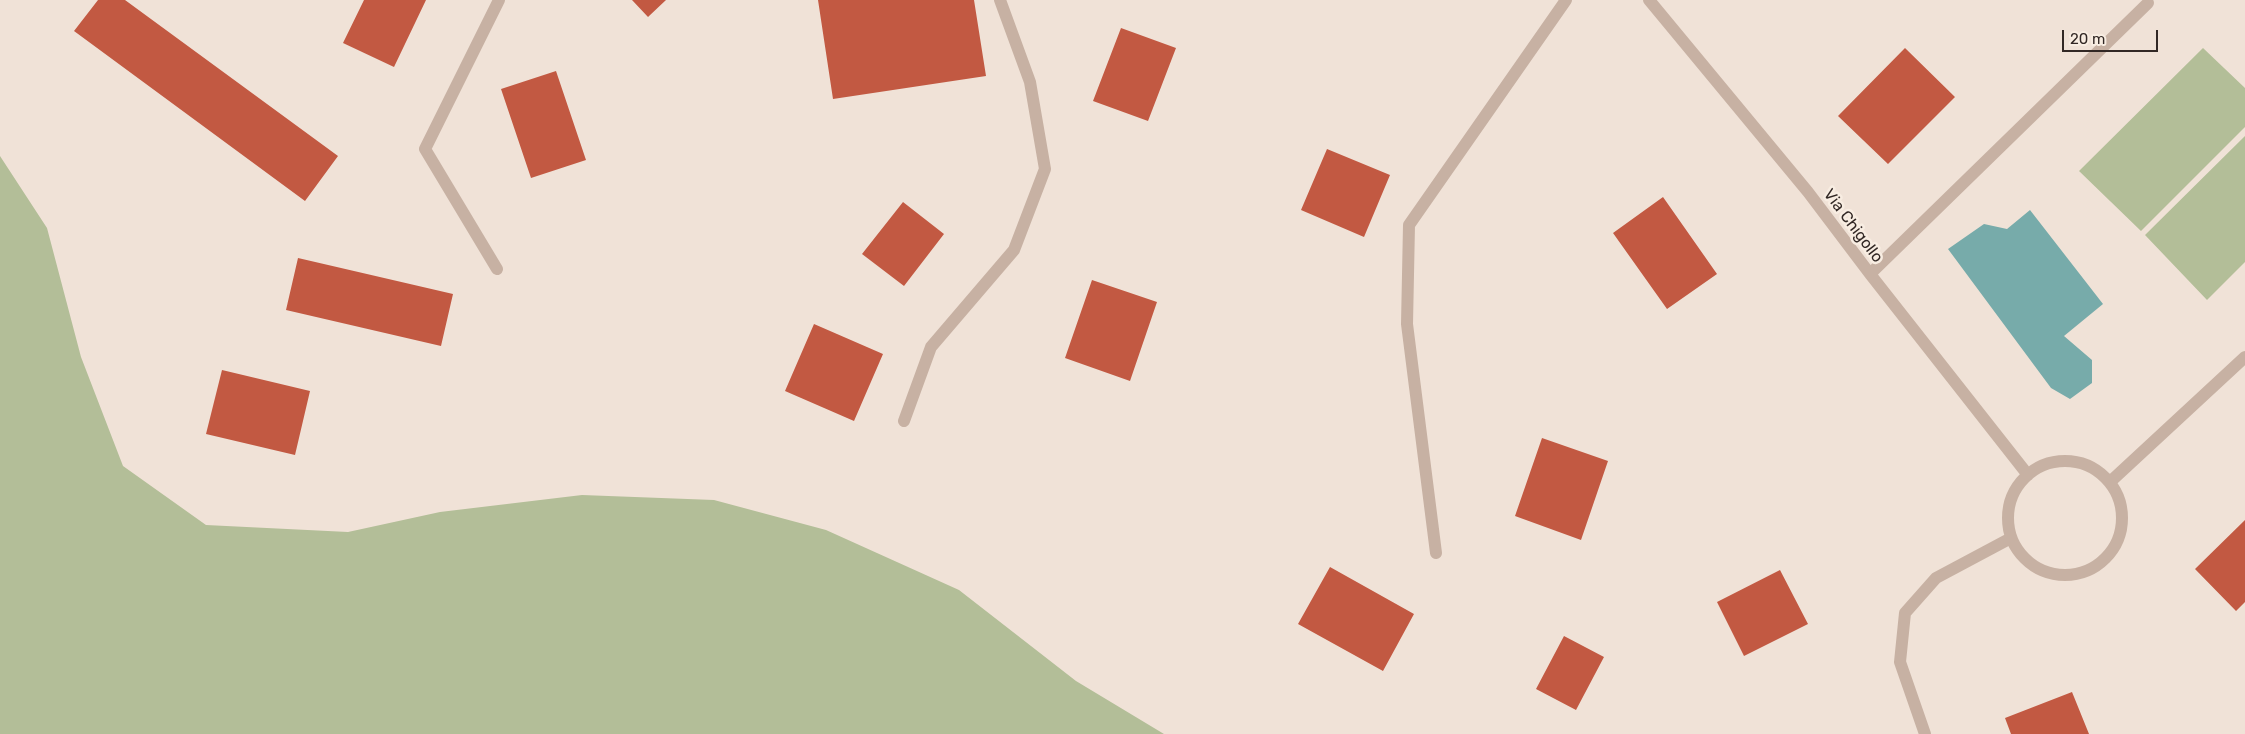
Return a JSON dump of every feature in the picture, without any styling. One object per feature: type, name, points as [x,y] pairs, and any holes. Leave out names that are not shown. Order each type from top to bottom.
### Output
[{"type":"street","points":[[497,269],[425,149],[499,0]]},
{"type":"street","points":[[904,421],[931,347],[1014,250],[1046,169],[1030,82],[1000,0]]},
{"type":"street","points":[[1436,554],[1407,324],[1409,225],[1566,0]]},
{"type":"street","name":"Via Chigollo","points":[[1649,0],[1808,192],[2028,475]]},
{"type":"street","points":[[1870,274],[2148,3]]},
{"type":"street","points":[[2110,482],[2245,357]]},
{"type":"street","points":[[2061,461],[2079,462],[2096,470],[2110,482],[2120,499],[2123,519],[2119,539],[2109,556],[2094,568],[2075,575],[2055,575],[2036,568],[2021,555],[2011,538],[2008,521],[2009,504],[2016,488],[2028,475],[2043,465],[2061,461]]},
{"type":"street","points":[[1925,734],[1900,662],[1905,613],[1936,578],[2011,538]]},
{"type":"green space","points":[[2203,48],[2245,88],[2245,127],[2141,231],[2079,171]]},
{"type":"green space","points":[[2245,136],[2245,262],[2207,300],[2145,235]]},
{"type":"green space","points":[[0,156],[47,228],[81,357],[123,466],[206,525],[348,532],[440,512],[582,495],[714,500],[826,530],[959,590],[1076,681],[1164,734],[0,734]]},
{"type":"water","points":[[2030,210],[2103,304],[2064,336],[2092,360],[2092,383],[2070,399],[2051,388],[1948,249],[1984,224],[2007,229]]},
{"type":"building","points":[[98,0],[125,0],[338,156],[305,201],[74,31]]},
{"type":"building","points":[[364,0],[426,0],[394,67],[343,43]]},
{"type":"building","points":[[632,0],[666,0],[648,17]]},
{"type":"building","points":[[818,0],[974,0],[986,76],[833,99]]},
{"type":"building","points":[[1121,28],[1176,48],[1148,121],[1093,101]]},
{"type":"building","points":[[1905,48],[1955,97],[1888,164],[1838,116]]},
{"type":"building","points":[[556,71],[586,160],[531,178],[501,89]]},
{"type":"building","points":[[1327,149],[1390,175],[1364,237],[1301,210]]},
{"type":"building","points":[[1663,197],[1717,274],[1667,309],[1613,233]]},
{"type":"building","points":[[903,202],[944,234],[904,286],[862,254]]},
{"type":"building","points":[[298,258],[453,294],[441,346],[286,310]]},
{"type":"building","points":[[1092,280],[1157,302],[1130,381],[1065,358]]},
{"type":"building","points":[[814,324],[883,354],[854,421],[785,391]]},
{"type":"building","points":[[222,370],[310,391],[295,455],[206,434]]},
{"type":"building","points":[[1542,438],[1608,461],[1581,540],[1515,516]]},
{"type":"building","points":[[2245,520],[2245,602],[2236,611],[2195,569]]},
{"type":"building","points":[[1330,567],[1414,614],[1383,671],[1298,624]]},
{"type":"building","points":[[1780,570],[1808,624],[1744,656],[1717,602]]},
{"type":"building","points":[[1564,636],[1604,657],[1576,710],[1536,689]]},
{"type":"building","points":[[2072,692],[2089,734],[2011,734],[2005,718]]}]
